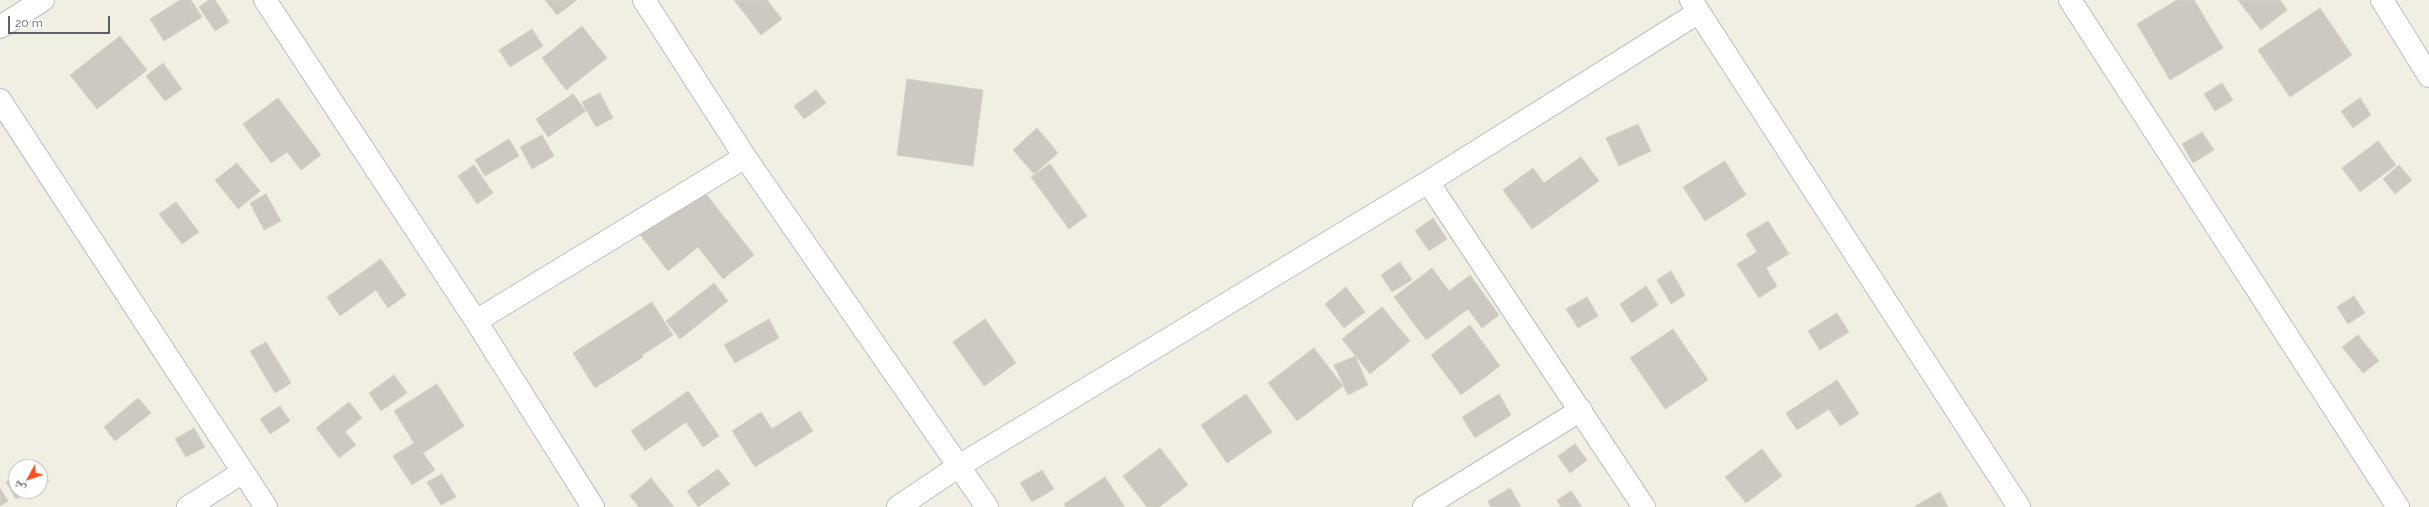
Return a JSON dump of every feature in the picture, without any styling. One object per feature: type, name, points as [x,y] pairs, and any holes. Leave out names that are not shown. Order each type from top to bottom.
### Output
[{"type":"street","points":[[0,28],[43,0]]},
{"type":"street","points":[[265,0],[476,321],[593,507]]},
{"type":"street","points":[[644,0],[745,157],[987,507]]},
{"type":"street","points":[[2070,0],[2398,507]]},
{"type":"street","points":[[2382,0],[2429,76]]},
{"type":"street","points":[[898,507],[958,466],[1428,182],[1695,6],[2019,507]]},
{"type":"street","points":[[0,100],[266,507]]},
{"type":"street","points":[[476,321],[745,157]]},
{"type":"street","points":[[1428,182],[1581,410],[1644,507]]},
{"type":"street","points":[[1424,507],[1581,410]]},
{"type":"street","points":[[188,507],[243,472]]},
{"type":"building","points":[[180,0],[191,0],[202,17],[164,41],[150,19]]},
{"type":"building","points":[[209,0],[215,0],[229,22],[215,31],[199,7]]},
{"type":"building","points":[[545,0],[577,0],[557,15]]},
{"type":"building","points":[[734,0],[767,0],[782,19],[761,35]]},
{"type":"building","points":[[2177,0],[2194,0],[2223,48],[2170,80],[2137,24]]},
{"type":"building","points":[[2238,0],[2280,0],[2287,10],[2261,30]]},
{"type":"building","points":[[2320,8],[2352,55],[2290,97],[2258,50]]},
{"type":"building","points":[[582,26],[607,58],[566,90],[542,58]]},
{"type":"building","points":[[532,29],[543,46],[510,67],[499,50]]},
{"type":"building","points":[[120,36],[147,70],[97,109],[70,75]]},
{"type":"building","points":[[163,63],[182,89],[165,101],[146,76]]},
{"type":"building","points":[[907,79],[983,90],[973,166],[897,155]]},
{"type":"building","points":[[2222,83],[2233,100],[2215,111],[2204,94]]},
{"type":"building","points":[[816,90],[826,103],[804,119],[794,106]]},
{"type":"building","points":[[600,93],[613,118],[596,127],[582,102]]},
{"type":"building","points":[[573,94],[586,111],[548,137],[536,119]]},
{"type":"building","points":[[278,98],[321,155],[301,170],[287,152],[271,163],[243,124]]},
{"type":"building","points":[[2360,98],[2371,115],[2353,128],[2341,111]]},
{"type":"building","points":[[1638,124],[1651,151],[1619,166],[1606,138]]},
{"type":"building","points":[[1037,128],[1058,153],[1034,174],[1013,150]]},
{"type":"building","points":[[2202,132],[2214,150],[2193,163],[2182,144]]},
{"type":"building","points":[[542,135],[554,156],[532,169],[520,147]]},
{"type":"building","points":[[509,139],[519,156],[485,176],[475,160]]},
{"type":"building","points":[[2378,141],[2396,165],[2360,192],[2342,168]]},
{"type":"building","points":[[1581,157],[1599,181],[1532,229],[1503,190],[1533,168],[1544,183]]},
{"type":"building","points":[[1725,161],[1746,195],[1705,221],[1683,187]]},
{"type":"building","points":[[237,163],[260,191],[238,209],[215,180]]},
{"type":"building","points":[[1050,164],[1087,216],[1069,229],[1031,177]]},
{"type":"building","points":[[474,165],[493,193],[477,204],[458,176]]},
{"type":"building","points":[[2399,165],[2412,180],[2395,194],[2383,179]]},
{"type":"building","points":[[699,185],[754,255],[723,279],[698,247],[668,271],[638,232]]},
{"type":"building","points":[[266,194],[281,221],[264,230],[250,203]]},
{"type":"building","points":[[176,202],[199,232],[182,244],[159,214]]},
{"type":"building","points":[[1433,218],[1447,239],[1429,251],[1415,231]]},
{"type":"building","points":[[1768,221],[1789,254],[1766,268],[1777,286],[1759,298],[1737,264],[1757,252],[1746,234]]},
{"type":"building","points":[[381,259],[406,295],[388,308],[376,290],[340,316],[327,297]]},
{"type":"building","points":[[1400,262],[1412,280],[1392,292],[1381,275]]},
{"type":"building","points":[[1432,268],[1449,291],[1470,275],[1499,315],[1482,328],[1468,309],[1426,340],[1394,297]]},
{"type":"building","points":[[1671,271],[1685,295],[1671,304],[1657,280]]},
{"type":"building","points":[[714,283],[728,301],[680,339],[666,321]]},
{"type":"building","points":[[1646,286],[1658,305],[1632,323],[1620,304]]},
{"type":"building","points":[[1346,287],[1365,312],[1344,328],[1325,304]]},
{"type":"building","points":[[2354,296],[2365,313],[2348,324],[2337,307]]},
{"type":"building","points":[[1587,297],[1598,316],[1578,328],[1566,309]]},
{"type":"building","points":[[652,302],[673,335],[642,355],[643,357],[595,388],[573,353]]},
{"type":"building","points":[[1382,307],[1410,341],[1370,374],[1342,339]]},
{"type":"building","points":[[1837,313],[1849,332],[1820,350],[1808,331]]},
{"type":"building","points":[[769,319],[779,338],[735,363],[724,345]]},
{"type":"building","points":[[985,319],[1016,363],[984,386],[953,342]]},
{"type":"building","points":[[1470,325],[1500,366],[1461,395],[1431,355]]},
{"type":"building","points":[[1673,329],[1708,380],[1665,409],[1630,358]]},
{"type":"building","points":[[2358,335],[2379,361],[2363,373],[2342,347]]},
{"type":"building","points":[[266,342],[291,383],[275,393],[250,351]]},
{"type":"building","points":[[1314,348],[1343,386],[1297,421],[1268,383]]},
{"type":"building","points":[[1355,356],[1368,385],[1348,395],[1334,365]]},
{"type":"building","points":[[394,375],[407,393],[381,411],[369,393]]},
{"type":"building","points":[[1837,380],[1859,414],[1840,426],[1829,409],[1797,430],[1786,413]]},
{"type":"building","points":[[437,384],[464,426],[423,453],[435,470],[412,485],[393,456],[414,443],[394,411]]},
{"type":"building","points":[[688,391],[719,436],[703,447],[686,422],[645,451],[631,431]]},
{"type":"building","points":[[1246,394],[1272,432],[1227,463],[1201,425]]},
{"type":"building","points":[[1499,394],[1511,415],[1475,438],[1462,417]]},
{"type":"building","points":[[138,398],[151,413],[115,441],[104,427]]},
{"type":"building","points":[[349,402],[362,418],[345,432],[356,445],[339,458],[316,428]]},
{"type":"building","points":[[280,406],[290,421],[270,434],[260,419]]},
{"type":"building","points":[[800,411],[813,431],[755,467],[732,431],[761,412],[772,429]]},
{"type":"building","points":[[194,428],[205,447],[186,457],[175,439]]},
{"type":"building","points":[[1575,444],[1587,460],[1570,473],[1558,456]]},
{"type":"building","points":[[1160,448],[1188,485],[1159,507],[1147,507],[1123,476]]},
{"type":"building","points":[[1762,449],[1782,476],[1746,503],[1725,477]]},
{"type":"building","points":[[718,469],[730,484],[698,507],[687,491]]},
{"type":"building","points":[[1042,470],[1054,489],[1032,502],[1020,483]]},
{"type":"building","points":[[442,474],[456,497],[441,505],[427,482]]},
{"type":"building","points":[[1105,477],[1125,507],[1066,507],[1064,504]]},
{"type":"building","points":[[651,478],[674,507],[639,507],[630,496]]},
{"type":"building","points":[[0,488],[8,501],[0,506]]},
{"type":"building","points":[[1510,488],[1521,507],[1491,507],[1488,501]]},
{"type":"building","points":[[1571,491],[1582,507],[1561,507],[1557,500]]},
{"type":"building","points":[[1940,492],[1948,507],[1915,506]]}]
